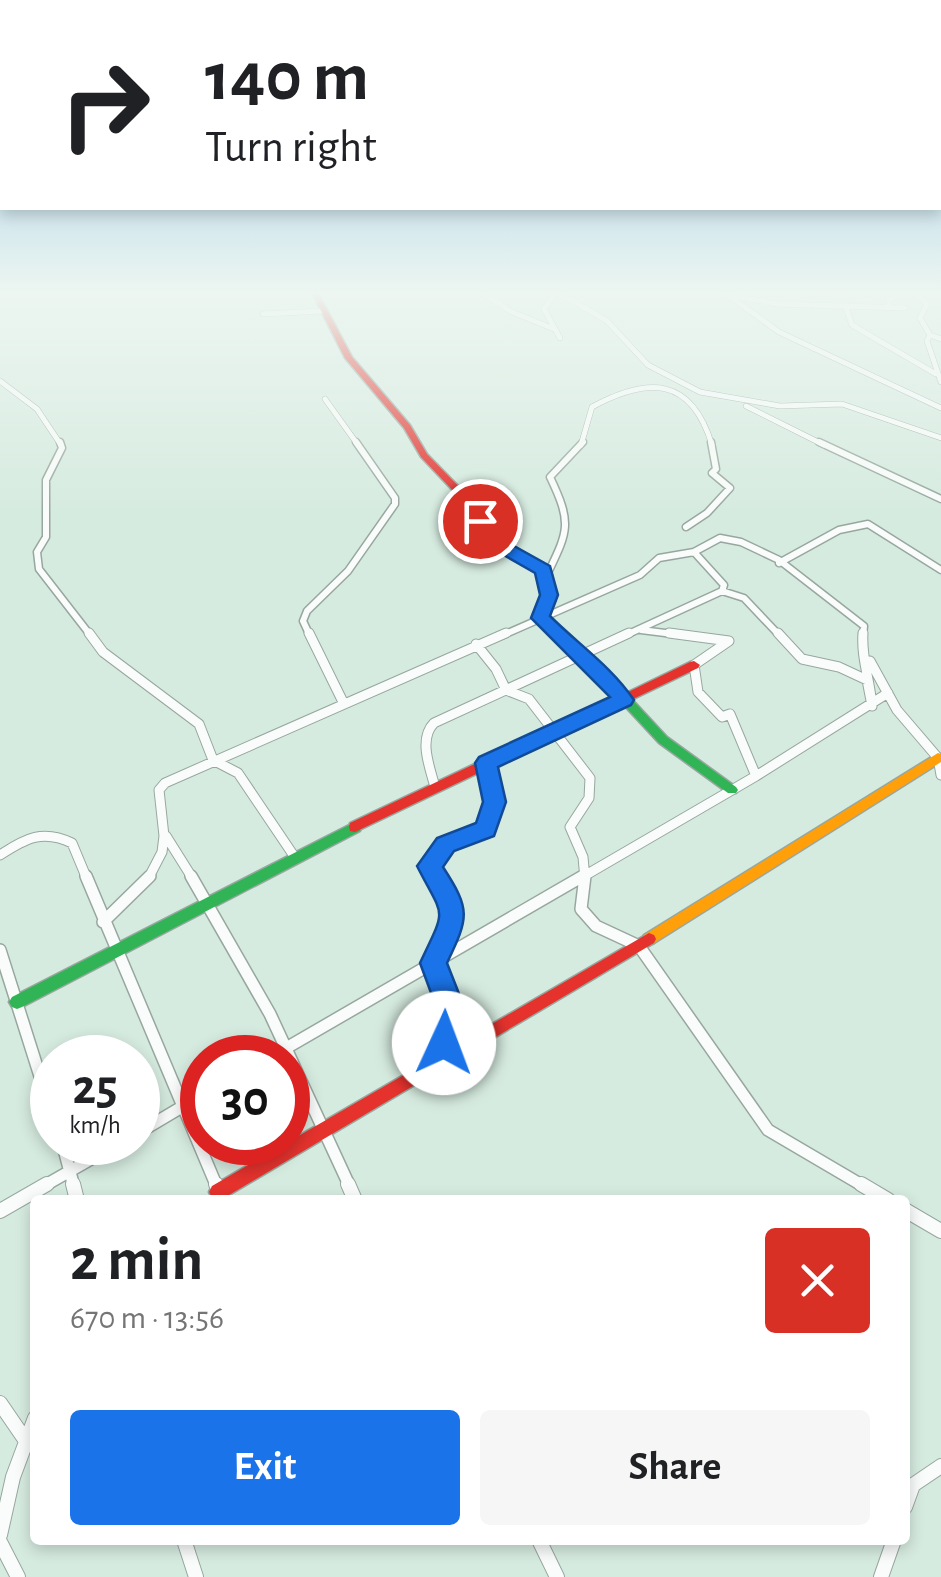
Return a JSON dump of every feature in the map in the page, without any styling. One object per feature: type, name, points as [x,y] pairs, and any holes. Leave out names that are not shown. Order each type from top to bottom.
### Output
[{"type":"street","points":[[356,367],[424,455],[456,488],[493,540],[543,570],[548,605],[540,618]]},
{"type":"street","points":[[653,367],[719,398],[780,406],[842,404],[941,438]]},
{"type":"street","points":[[855,367],[941,408]]},
{"type":"street","points":[[923,367],[936,374]]},
{"type":"street","points":[[934,367],[941,382]]},
{"type":"street","points":[[0,381],[17,389],[33,405],[58,436],[62,448],[46,480],[46,537],[38,552],[39,568],[103,652],[199,724],[213,760],[238,773],[294,856]]},
{"type":"street","points":[[546,577],[568,534],[563,504],[550,477],[583,443],[592,407],[608,397],[660,384],[676,390],[709,424],[716,469],[712,474],[730,488],[707,513],[686,527]]},
{"type":"street","points":[[690,403],[719,398]]},
{"type":"street","points":[[325,399],[396,504],[374,540],[303,621],[343,702]]},
{"type":"street","points":[[729,400],[909,488],[941,499]]},
{"type":"street","points":[[779,563],[839,530],[868,524],[941,570]]},
{"type":"street","points":[[104,922],[155,875],[166,836],[161,786],[343,702],[640,575],[659,558],[694,552],[707,543],[728,538],[769,554],[817,587],[834,608],[864,626],[862,650],[870,668],[872,706]]},
{"type":"street","points":[[694,552],[724,585],[722,591]]},
{"type":"street","points":[[434,787],[426,750],[428,729],[722,591],[744,598],[802,659],[859,674],[867,680],[872,706]]},
{"type":"street","points":[[540,618],[689,762],[732,790]]},
{"type":"street","points":[[18,1002],[294,856],[623,700],[694,664],[729,641],[638,630]]},
{"type":"street","points":[[476,644],[496,668],[506,690],[530,699],[590,778],[589,798],[570,827],[586,852],[588,874],[582,908],[596,926],[638,946],[768,1130],[879,1195]]},
{"type":"street","points":[[862,650],[897,710],[938,758],[941,775]]},
{"type":"street","points":[[694,664],[698,692],[722,717],[730,714],[756,776]]},
{"type":"street","points":[[308,1035],[756,776],[888,693]]},
{"type":"street","points":[[222,1195],[327,1128],[638,946],[938,758]]},
{"type":"street","points":[[438,1064],[451,1009],[434,963],[453,922],[452,902],[430,866],[445,844],[486,829],[494,802],[486,763]]},
{"type":"street","points":[[0,855],[35,836],[52,832],[62,836],[79,854],[180,1106]]},
{"type":"street","points":[[166,836],[209,902],[281,1035]]},
{"type":"street","points":[[0,950],[30,1042]]},
{"type":"street","points":[[310,1094],[353,1195]]},
{"type":"street","points":[[68,1165],[75,1195]]},
{"type":"street","points":[[0,1211],[81,1165]]},
{"type":"street","points":[[206,1165],[220,1195]]},
{"type":"street","points":[[910,1213],[941,1230]]},
{"type":"street","points":[[0,1404],[26,1441]]},
{"type":"street","points":[[18,1577],[0,1539],[4,1498],[30,1431]]},
{"type":"street","points":[[910,1491],[912,1485],[941,1466]]},
{"type":"street","points":[[186,1545],[196,1577]]},
{"type":"street","points":[[542,1545],[558,1577]]},
{"type":"street","points":[[880,1577],[892,1545]]},
{"type":"traffic: fast","points":[[623,697],[663,740],[732,790]]},
{"type":"traffic: fast","points":[[17,1002],[355,827]]},
{"type":"traffic: slow","points":[[649,939],[938,758]]},
{"type":"traffic: jam","points":[[356,367],[407,427],[424,455],[462,495],[493,539],[543,570],[549,595],[540,617],[623,697]]},
{"type":"traffic: jam","points":[[355,827],[694,665]]},
{"type":"traffic: jam","points":[[218,1192],[649,939]]},
{"type":"route","points":[[444,1043],[451,1009],[434,963],[453,922],[452,902],[430,866],[445,844],[486,829],[494,802],[486,763],[623,700],[600,672],[578,657],[540,618],[549,595],[543,570],[493,540],[480,521]]}]
